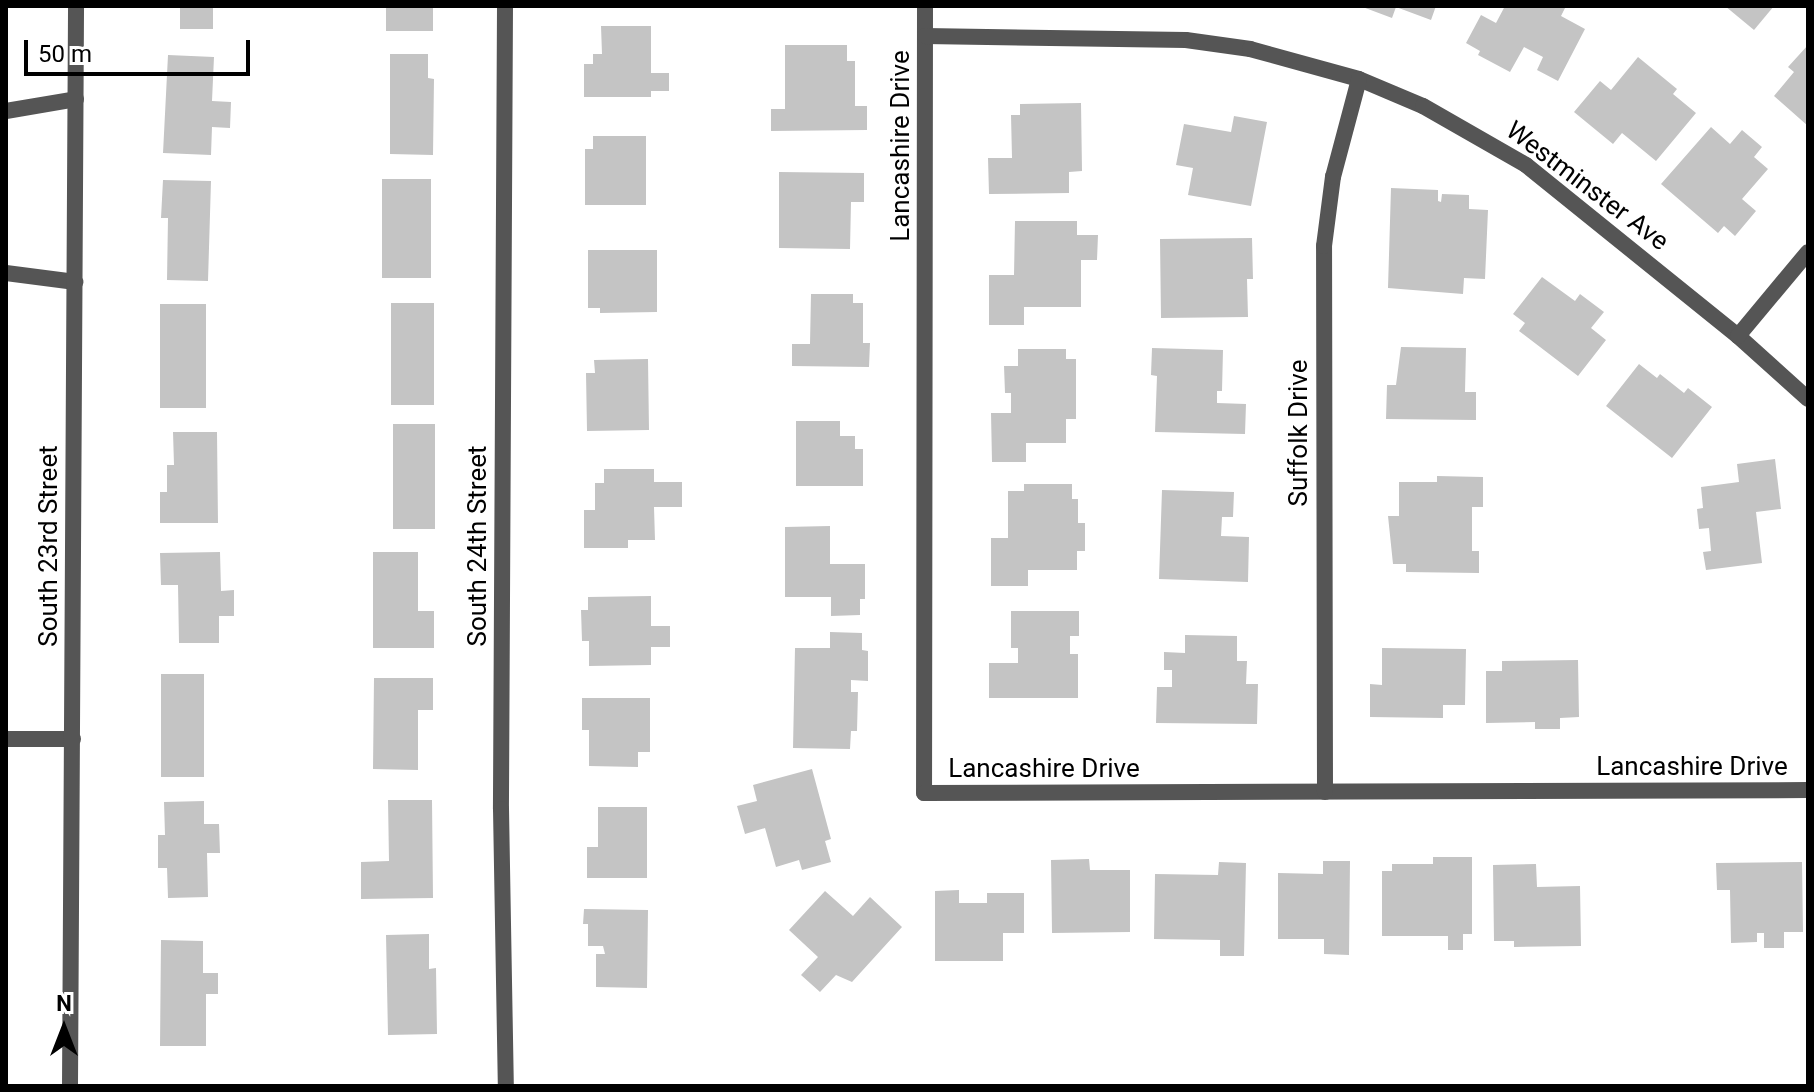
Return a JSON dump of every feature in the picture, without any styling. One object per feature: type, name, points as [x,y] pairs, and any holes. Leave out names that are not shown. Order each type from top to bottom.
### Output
[{"type":"street","name":"South 23rd Street","points":[[70,1086],[76,6]]},
{"type":"street","name":"South 24th Street","points":[[505,6],[501,809],[506,1086]]},
{"type":"street","name":"Lancashire Drive","points":[[925,6],[924,793],[1808,790]]},
{"type":"street","name":"Westminster Ave","points":[[925,36],[1186,40],[1250,49],[1359,79],[1423,106],[1526,165],[1738,336],[1808,399]]},
{"type":"street","name":"Suffolk Drive","points":[[1325,792],[1324,246],[1333,177],[1359,79]]},
{"type":"street","points":[[6,111],[76,99]]},
{"type":"street","points":[[1738,336],[1808,252]]},
{"type":"street","points":[[6,273],[75,282]]},
{"type":"street","points":[[6,739],[73,739]]},
{"type":"building","points":[[180,6],[213,6],[213,29],[180,29]]},
{"type":"building","points":[[386,6],[433,6],[433,31],[386,31]]},
{"type":"building","points":[[1360,6],[1436,6],[1431,20],[1396,7],[1392,18]]},
{"type":"building","points":[[1505,6],[1566,6],[1561,16],[1585,29],[1558,81],[1537,70],[1543,57],[1524,47],[1510,72],[1478,55],[1480,51],[1466,43],[1481,15],[1496,23]]},
{"type":"building","points":[[1725,6],[1774,6],[1754,30]]},
{"type":"building","points":[[601,26],[651,26],[651,73],[669,73],[669,91],[651,91],[651,97],[584,97],[584,64],[593,64],[593,54],[602,54]]},
{"type":"building","points":[[785,45],[847,45],[847,61],[855,61],[855,106],[867,106],[867,130],[771,131],[771,109],[785,109]]},
{"type":"building","points":[[1808,45],[1808,126],[1774,96],[1794,72],[1788,67]]},
{"type":"building","points":[[390,54],[428,54],[428,78],[434,79],[433,155],[390,154]]},
{"type":"building","points":[[168,55],[214,57],[212,101],[231,102],[230,128],[212,127],[211,155],[163,153]]},
{"type":"building","points":[[1638,57],[1677,89],[1673,94],[1696,113],[1656,161],[1622,133],[1613,144],[1574,112],[1600,81],[1611,90]]},
{"type":"building","points":[[1081,103],[1082,171],[1069,172],[1069,193],[989,194],[988,158],[1012,158],[1011,115],[1020,115],[1020,104]]},
{"type":"building","points":[[1234,116],[1267,122],[1251,206],[1188,195],[1193,168],[1176,165],[1184,124],[1231,132]]},
{"type":"building","points":[[1711,127],[1730,144],[1742,130],[1762,147],[1754,157],[1768,169],[1742,199],[1756,211],[1735,236],[1724,226],[1718,233],[1661,184]]},
{"type":"building","points":[[593,136],[646,136],[646,205],[585,205],[585,149],[593,149]]},
{"type":"building","points":[[779,172],[864,173],[864,202],[851,202],[850,249],[779,248]]},
{"type":"building","points":[[382,179],[431,179],[431,278],[382,278]]},
{"type":"building","points":[[163,180],[211,181],[208,281],[167,280],[168,218],[161,218]]},
{"type":"building","points":[[1391,188],[1438,190],[1438,201],[1441,202],[1442,194],[1469,195],[1469,209],[1488,210],[1485,279],[1464,278],[1463,294],[1388,288]]},
{"type":"building","points":[[1015,221],[1077,221],[1077,235],[1098,235],[1097,260],[1081,260],[1081,307],[1024,307],[1024,325],[989,325],[989,275],[1014,275]]},
{"type":"building","points":[[1252,238],[1253,279],[1247,279],[1248,317],[1161,318],[1160,239]]},
{"type":"building","points":[[588,250],[657,250],[657,312],[600,313],[600,308],[588,308]]},
{"type":"building","points":[[1542,277],[1575,301],[1580,294],[1604,312],[1591,328],[1606,340],[1578,376],[1519,331],[1525,323],[1513,314]]},
{"type":"building","points":[[811,294],[853,294],[853,303],[863,303],[863,343],[870,343],[869,367],[792,366],[792,344],[810,344]]},
{"type":"building","points":[[391,303],[434,303],[434,405],[391,405]]},
{"type":"building","points":[[160,304],[206,304],[206,408],[160,408]]},
{"type":"building","points":[[1401,347],[1466,348],[1465,392],[1476,392],[1476,420],[1386,419],[1387,385],[1396,385]]},
{"type":"building","points":[[1152,348],[1223,350],[1222,391],[1217,391],[1217,403],[1246,404],[1245,434],[1155,432],[1157,376],[1151,375]]},
{"type":"building","points":[[1018,349],[1066,349],[1066,359],[1076,359],[1076,419],[1066,419],[1066,443],[1026,443],[1026,462],[992,462],[991,413],[1011,413],[1011,393],[1005,393],[1004,366],[1018,366]]},
{"type":"building","points":[[648,359],[649,430],[587,431],[586,373],[595,373],[594,360]]},
{"type":"building","points":[[1639,364],[1657,378],[1660,374],[1684,393],[1688,388],[1712,407],[1672,458],[1606,406]]},
{"type":"building","points":[[796,421],[840,421],[840,436],[855,436],[855,449],[863,449],[863,486],[796,486]]},
{"type":"building","points":[[393,424],[435,424],[435,529],[393,529]]},
{"type":"building","points":[[173,432],[217,432],[218,523],[160,523],[160,492],[167,492],[167,465],[174,465]]},
{"type":"building","points":[[1775,459],[1781,509],[1756,512],[1762,563],[1706,570],[1703,552],[1711,551],[1709,528],[1699,529],[1697,509],[1703,508],[1701,487],[1739,482],[1737,464]]},
{"type":"building","points":[[604,469],[654,469],[654,482],[682,482],[682,507],[654,507],[655,540],[628,540],[628,548],[584,548],[584,510],[595,510],[595,483],[604,483]]},
{"type":"building","points":[[1437,476],[1483,477],[1483,507],[1472,507],[1472,551],[1479,551],[1479,573],[1406,572],[1406,564],[1393,564],[1388,516],[1399,516],[1399,482],[1437,482]]},
{"type":"building","points":[[1024,484],[1072,484],[1072,499],[1078,499],[1078,523],[1085,523],[1085,551],[1077,551],[1077,570],[1028,570],[1028,586],[991,586],[991,538],[1008,538],[1008,491],[1024,491]]},
{"type":"building","points":[[1162,490],[1234,492],[1233,517],[1222,517],[1221,536],[1249,537],[1248,582],[1159,579]]},
{"type":"building","points":[[830,526],[830,564],[865,564],[865,599],[860,599],[860,615],[831,616],[831,597],[785,597],[785,527]]},
{"type":"building","points":[[220,552],[221,591],[234,590],[234,616],[219,616],[219,643],[179,643],[178,585],[161,585],[160,553]]},
{"type":"building","points":[[373,552],[418,552],[418,611],[434,611],[434,648],[373,648]]},
{"type":"building","points":[[651,596],[651,626],[670,626],[670,647],[651,647],[651,665],[589,666],[589,641],[582,641],[581,610],[588,610],[588,597]]},
{"type":"building","points":[[1011,611],[1079,611],[1079,636],[1070,636],[1070,654],[1078,654],[1078,698],[989,698],[989,663],[1018,663],[1018,648],[1011,648]]},
{"type":"building","points":[[830,632],[862,633],[862,650],[868,651],[868,681],[851,680],[851,692],[858,692],[857,731],[851,731],[850,749],[793,748],[795,648],[830,648]]},
{"type":"building","points":[[1185,635],[1237,636],[1237,661],[1247,661],[1246,684],[1258,684],[1257,724],[1156,723],[1157,687],[1172,687],[1172,670],[1164,670],[1164,652],[1185,653]]},
{"type":"building","points":[[1382,648],[1466,649],[1465,705],[1443,705],[1443,718],[1370,717],[1370,684],[1382,685]]},
{"type":"building","points":[[1578,660],[1579,717],[1560,718],[1560,729],[1535,729],[1535,722],[1486,723],[1486,671],[1502,671],[1502,661]]},
{"type":"building","points":[[161,674],[204,674],[204,777],[161,777]]},
{"type":"building","points":[[374,678],[433,678],[433,710],[418,710],[418,770],[373,769]]},
{"type":"building","points":[[582,698],[650,698],[650,752],[638,752],[638,767],[589,766],[589,730],[582,730]]},
{"type":"building","points":[[812,769],[831,839],[825,841],[831,862],[802,870],[799,860],[776,867],[765,828],[745,834],[737,806],[757,801],[753,785]]},
{"type":"building","points":[[388,800],[432,800],[433,898],[361,899],[361,862],[389,861]]},
{"type":"building","points":[[204,801],[204,824],[219,824],[220,853],[207,853],[208,897],[168,898],[167,868],[158,868],[158,835],[165,835],[164,802]]},
{"type":"building","points":[[598,807],[647,807],[647,878],[587,878],[587,847],[598,847]]},
{"type":"building","points":[[1433,857],[1472,857],[1472,934],[1463,934],[1463,950],[1448,950],[1448,936],[1382,936],[1382,871],[1392,871],[1392,864],[1433,864]]},
{"type":"building","points":[[1089,859],[1090,870],[1130,870],[1130,932],[1052,933],[1051,860]]},
{"type":"building","points":[[1323,861],[1350,861],[1349,955],[1324,954],[1324,939],[1278,939],[1278,873],[1323,874]]},
{"type":"building","points":[[1219,862],[1246,863],[1244,956],[1220,956],[1220,940],[1154,939],[1155,874],[1218,875]]},
{"type":"building","points":[[1802,862],[1803,932],[1784,932],[1784,948],[1764,948],[1764,933],[1757,933],[1757,942],[1731,943],[1730,890],[1717,890],[1716,863]]},
{"type":"building","points":[[1536,864],[1537,887],[1580,886],[1581,946],[1514,947],[1514,941],[1494,941],[1493,865]]},
{"type":"building","points":[[959,890],[959,903],[987,903],[987,893],[1024,893],[1024,933],[1003,933],[1003,961],[935,961],[935,891]]},
{"type":"building","points":[[825,891],[853,916],[870,897],[902,927],[852,982],[836,975],[820,992],[801,975],[818,957],[789,930]]},
{"type":"building","points":[[584,909],[648,910],[647,988],[596,987],[596,954],[605,954],[603,946],[588,946],[588,924],[583,924]]},
{"type":"building","points":[[429,934],[429,969],[436,968],[437,1034],[388,1035],[386,935]]},
{"type":"building","points":[[161,940],[203,941],[203,973],[218,973],[218,994],[206,994],[206,1046],[160,1046]]}]
